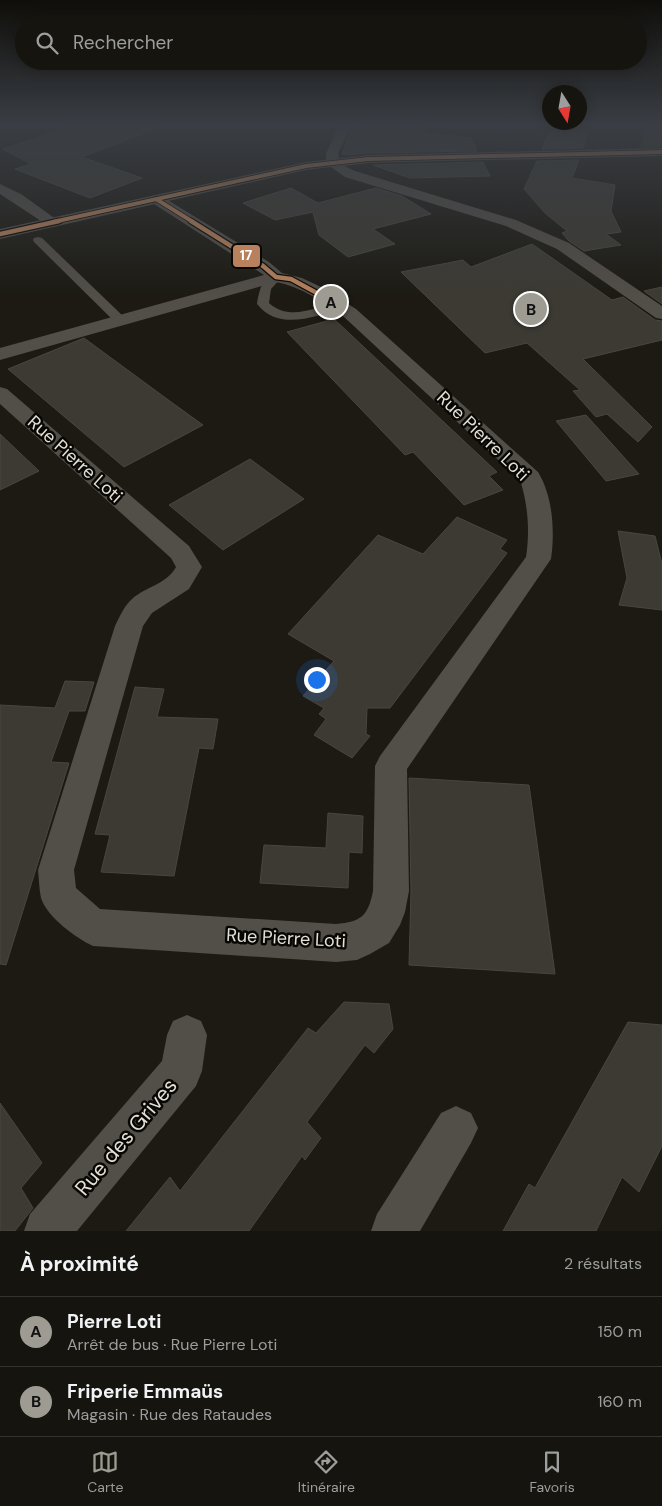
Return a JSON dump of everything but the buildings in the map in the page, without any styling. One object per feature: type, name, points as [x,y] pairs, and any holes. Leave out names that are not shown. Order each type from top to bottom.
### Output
[{"type":"street","points":[[0,234],[238,181]]},
{"type":"street","points":[[373,181],[536,233],[563,246],[662,314]]},
{"type":"street","points":[[0,188],[52,222]]},
{"type":"street","name":"Rue Pierre Loti","points":[[0,393],[180,552],[189,567],[186,576],[178,584],[136,611],[129,626],[56,870],[59,897],[93,927],[336,943],[356,941],[376,930],[387,912],[392,891],[391,766],[538,559],[541,547],[534,488],[530,477],[339,305],[291,279],[276,277],[263,266],[156,200]]},
{"type":"street","points":[[0,354],[276,277]]},
{"type":"street","name":"Rue des Grives","points":[[47,1231],[181,1071],[187,1035]]},
{"type":"street","points":[[394,1231],[456,1128]]},
{"type":"lane","points":[[38,240],[121,321]]},
{"type":"lane","points":[[276,277],[265,288],[263,304],[275,314],[287,317],[299,316],[339,305]]},
{"type":"transit line","name":"17","points":[[0,234],[236,181]]},
{"type":"transit line","name":"17","points":[[156,199],[263,266],[276,277],[291,279],[339,305]]},
{"type":"place","name":"Pierre Loti","points":[[331,302]]},
{"type":"place","name":"Friperie Emmaüs","points":[[531,309]]}]
